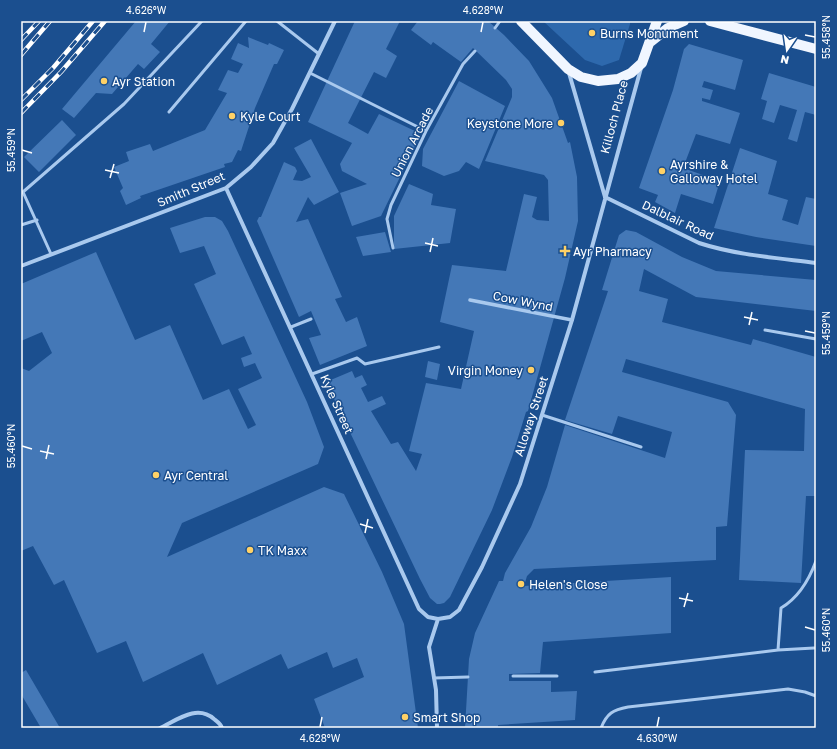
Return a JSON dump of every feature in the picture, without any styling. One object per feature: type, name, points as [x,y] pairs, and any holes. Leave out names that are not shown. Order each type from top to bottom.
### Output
[{"type":"main road","points":[[520,21],[568,69],[581,77],[598,81],[618,79],[631,73],[642,63]]},
{"type":"main road","name":"Killoch Place","points":[[642,63],[657,21]]},
{"type":"main road","points":[[649,43],[668,28],[684,21]]},
{"type":"main road","points":[[710,21],[716,21],[816,50]]},
{"type":"street","name":"Smith Street","points":[[21,266],[226,188],[251,167],[273,143],[310,73],[335,21]]},
{"type":"street","name":"Killoch Place","points":[[605,197],[642,63]]},
{"type":"street","points":[[568,69],[605,197]]},
{"type":"street","name":"Kyle Street","points":[[226,188],[419,609],[428,617],[438,619]]},
{"type":"street","name":"Dalblair Road","points":[[605,197],[699,243],[727,252],[816,262]]},
{"type":"street","name":"Alloway Street","points":[[438,619],[450,617],[459,610],[482,567],[520,484],[572,320],[605,197]]},
{"type":"street","name":"Cow Wynd","points":[[470,300],[572,320]]},
{"type":"street","points":[[437,728],[436,690],[429,647],[438,619]]},
{"type":"street","points":[[160,728],[191,713],[199,712],[209,714],[221,724],[222,728]]},
{"type":"lane","points":[[51,254],[22,192],[124,104],[202,21]]},
{"type":"lane","points":[[169,112],[246,21]]},
{"type":"lane","points":[[277,21],[319,54]]},
{"type":"lane","points":[[495,28],[500,21]]},
{"type":"lane","name":"Union Arcade","points":[[393,248],[387,219],[388,212],[426,131],[462,64],[475,51]]},
{"type":"lane","points":[[310,73],[426,131]]},
{"type":"lane","points":[[21,225],[36,220]]},
{"type":"lane","points":[[291,327],[312,319]]},
{"type":"lane","points":[[765,330],[816,339]]},
{"type":"lane","points":[[312,374],[357,358],[365,364],[439,347]]},
{"type":"lane","points":[[542,415],[641,447]]},
{"type":"lane","points":[[778,650],[781,608],[792,601],[811,574],[816,561]]},
{"type":"lane","points":[[595,672],[778,650],[814,648]]},
{"type":"lane","points":[[513,676],[557,676]]},
{"type":"lane","points":[[434,678],[468,677]]},
{"type":"lane","points":[[601,728],[605,717],[612,710],[628,707],[788,689],[805,692],[816,696]]},
{"type":"shaded area","points":[[543,21],[630,21],[630,24],[619,60],[602,66],[585,60]]},
{"type":"building","name":"Ayr Station","points":[[136,21],[170,21],[151,44],[160,52],[144,69],[138,64],[112,94],[96,93],[74,118],[62,109]]},
{"type":"building","points":[[355,21],[400,21],[386,49],[397,56],[386,78],[374,72],[348,123],[368,134],[379,114],[417,132],[418,140],[381,216],[352,226],[340,193],[367,184],[342,171],[340,164],[352,143],[308,122]]},
{"type":"building","points":[[418,21],[488,21],[504,35],[529,61],[552,98],[568,143],[570,142],[577,177],[578,221],[565,278],[528,411],[526,412],[512,457],[492,510],[450,597],[444,603],[440,604],[437,604],[430,598],[420,579],[326,382],[352,371],[355,378],[362,375],[367,385],[361,388],[368,402],[382,396],[386,404],[371,411],[391,444],[398,442],[416,471],[422,454],[409,451],[426,383],[461,389],[474,331],[440,322],[452,265],[506,271],[524,194],[537,197],[532,217],[537,220],[549,221],[548,180],[544,175],[485,161],[512,97],[512,89],[506,80],[473,48],[461,62],[433,42],[431,45],[411,30]]},
{"type":"building","name":"Kyle Court","points":[[248,37],[268,45],[269,43],[284,50],[277,64],[274,64],[255,108],[241,151],[238,150],[232,162],[224,164],[225,167],[140,196],[141,198],[126,205],[120,191],[123,188],[114,167],[129,161],[126,152],[150,144],[153,151],[205,130],[227,93],[218,90],[228,70],[238,73],[243,64],[231,59],[238,43],[249,48]]},
{"type":"building","points":[[689,44],[743,60],[735,90],[704,81],[702,87],[713,90],[710,100],[702,98],[702,101],[740,113],[730,144],[696,134],[683,168],[720,181],[713,204],[681,194],[675,213],[655,202],[658,195],[639,188],[673,90],[684,49]]},
{"type":"building","points":[[769,73],[816,87],[816,115],[805,112],[797,142],[788,139],[797,110],[780,105],[774,123],[762,119],[767,101],[761,99]]},
{"type":"building","points":[[459,81],[505,106],[479,169],[466,162],[459,171],[444,176],[422,166],[423,149]]},
{"type":"building","points":[[62,120],[76,135],[39,172],[24,157]]},
{"type":"building","points":[[311,139],[339,192],[314,205],[308,197],[296,222],[308,219],[342,297],[335,299],[346,322],[357,317],[367,346],[320,365],[309,338],[321,335],[311,311],[299,317],[257,221],[259,217],[261,217],[284,162],[295,167],[297,171],[293,180],[302,181],[311,177],[294,148]]},
{"type":"building","points":[[740,148],[777,161],[768,194],[788,200],[782,220],[798,225],[806,197],[816,199],[816,246],[756,237],[714,228]]},
{"type":"building","points":[[409,184],[433,194],[431,205],[456,209],[450,243],[394,249],[394,216]]},
{"type":"building","name":"Ayr Central","points":[[205,217],[215,217],[222,221],[228,231],[307,402],[324,447],[318,464],[182,523],[167,557],[324,487],[344,494],[382,572],[404,624],[418,728],[325,728],[314,699],[364,677],[357,658],[333,668],[327,652],[288,669],[281,654],[217,685],[203,653],[143,682],[126,641],[97,653],[64,580],[54,585],[33,546],[21,551],[21,368],[29,371],[52,353],[42,332],[21,341],[21,284],[96,252],[135,340],[170,325],[203,400],[229,389],[248,429],[256,425],[238,389],[262,378],[255,363],[244,367],[241,358],[252,354],[244,336],[222,345],[194,284],[216,274],[204,246],[180,253],[170,228]]},
{"type":"building","points":[[626,230],[636,232],[682,257],[716,271],[816,280],[816,311],[696,297],[644,269],[639,291],[668,299],[662,322],[751,345],[753,339],[816,357],[816,496],[806,496],[801,583],[739,580],[745,450],[804,451],[805,409],[626,359],[622,372],[728,402],[736,415],[727,526],[716,527],[716,560],[534,569],[527,576],[524,586],[671,577],[671,633],[543,642],[540,673],[509,674],[509,681],[551,681],[551,692],[577,691],[575,720],[498,725],[498,728],[465,728],[469,659],[475,633],[499,581],[503,581],[505,573],[531,527],[547,487],[565,425],[665,458],[672,432],[618,416],[612,434],[565,420],[608,291],[602,290],[619,235]]},
{"type":"building","points":[[385,232],[391,252],[363,256],[356,237]]},
{"type":"building","points":[[428,361],[440,364],[437,380],[425,377]]},
{"type":"building","points":[[26,670],[60,728],[41,728],[21,694],[21,673]]},
{"type":"railway","points":[[21,40],[39,21]]},
{"type":"railway","points":[[21,55],[50,21]]},
{"type":"railway","points":[[21,100],[53,68],[93,21]]},
{"type":"railway","points":[[21,113],[61,72],[105,21]]},
{"type":"place","name":"Burns Monument","points":[[592,33]]},
{"type":"place","name":"Ayr Station","points":[[104,81]]},
{"type":"place","name":"Kyle Court","points":[[232,116]]},
{"type":"place","name":"Keystone More","points":[[561,123]]},
{"type":"place","name":"Ayrshire & Galloway Hotel","points":[[662,171]]},
{"type":"place","name":"Ayr Pharmacy","points":[[565,251]]},
{"type":"place","name":"Virgin Money","points":[[531,370]]},
{"type":"place","name":"Ayr Central","points":[[156,475]]},
{"type":"place","name":"TK Maxx","points":[[250,550]]},
{"type":"place","name":"Helen's Close","points":[[521,584]]},
{"type":"place","name":"Smart Shop","points":[[405,717]]}]
